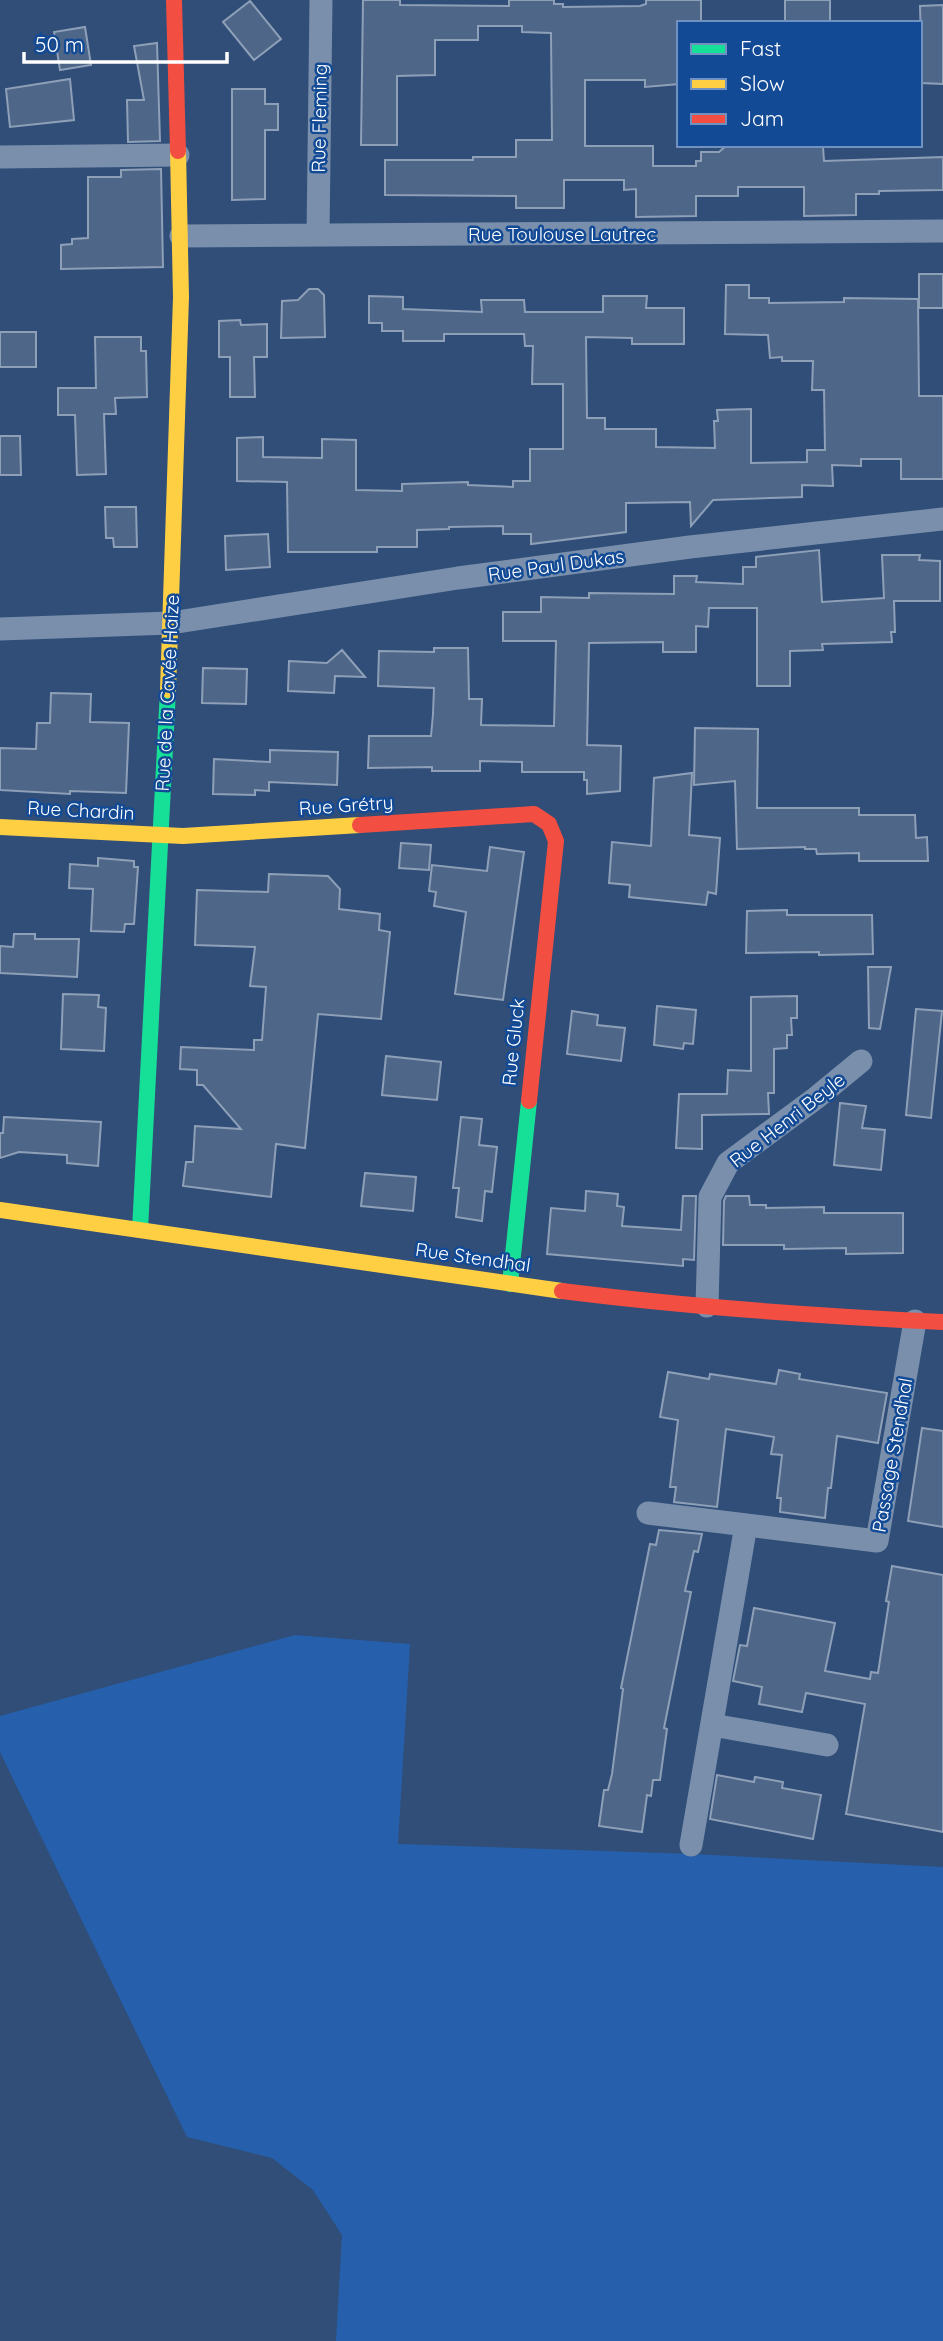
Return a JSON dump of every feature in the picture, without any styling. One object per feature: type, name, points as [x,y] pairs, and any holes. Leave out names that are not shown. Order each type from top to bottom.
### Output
[{"type":"street","name":"Rue de la Cavée Haize","points":[[140,1230],[171,623],[181,236],[174,0]]},
{"type":"street","name":"Rue Fleming","points":[[318,235],[321,0]]},
{"type":"street","points":[[1,157],[178,155]]},
{"type":"street","name":"Rue Toulouse Lautrec","points":[[181,236],[943,231]]},
{"type":"street","name":"Rue Paul Dukas","points":[[0,629],[171,623],[458,578],[690,547],[943,519]]},
{"type":"street","name":"Rue Grétry","points":[[160,835],[183,836],[534,814]]},
{"type":"street","name":"Rue Gluck","points":[[510,1284],[556,841],[549,824],[534,814]]},
{"type":"street","name":"Rue Chardin","points":[[0,827],[160,835]]},
{"type":"street","name":"Rue Henri Beyle","points":[[707,1306],[710,1197],[728,1163],[861,1061]]},
{"type":"street","name":"Rue Stendhal","points":[[0,1210],[510,1284],[707,1306],[943,1322]]},
{"type":"street","name":"Passage Stendhal","points":[[648,1513],[877,1541],[915,1321]]},
{"type":"street","points":[[691,1845],[746,1525]]},
{"type":"street","points":[[712,1725],[827,1745]]},
{"type":"shaded area","points":[[295,1635],[410,1644],[398,1844],[692,1854],[943,1867],[943,2341],[336,2341],[342,2235],[313,2190],[272,2158],[187,2137],[0,1752],[0,1716]]},
{"type":"building","points":[[363,0],[400,0],[400,5],[509,6],[509,0],[554,0],[554,4],[563,4],[563,7],[640,6],[646,4],[646,0],[701,0],[701,21],[677,21],[677,84],[645,87],[645,80],[585,80],[585,146],[653,146],[653,166],[696,166],[696,161],[701,161],[701,152],[719,152],[725,147],[823,147],[824,161],[943,157],[943,190],[856,194],[856,215],[804,216],[804,187],[738,187],[738,196],[696,196],[696,216],[636,217],[636,189],[624,190],[624,180],[564,180],[564,208],[516,208],[516,196],[385,195],[385,160],[516,157],[516,140],[552,140],[551,33],[522,32],[522,26],[478,26],[478,40],[435,40],[435,75],[397,76],[397,145],[361,145]]},
{"type":"building","points":[[785,0],[830,0],[830,21],[785,21]]},
{"type":"building","points":[[250,1],[281,39],[254,60],[223,22]]},
{"type":"building","points":[[943,5],[943,84],[922,83],[920,6]]},
{"type":"building","points":[[85,27],[91,65],[60,70],[54,32]]},
{"type":"building","points":[[157,43],[160,141],[128,142],[127,100],[144,100],[134,46]]},
{"type":"building","points":[[70,79],[74,120],[10,127],[6,89]]},
{"type":"building","points":[[232,89],[265,89],[265,104],[278,104],[278,130],[265,130],[265,199],[232,200]]},
{"type":"building","points":[[161,169],[163,267],[61,269],[61,245],[72,244],[72,239],[88,238],[88,177],[121,177],[121,170]]},
{"type":"building","points":[[919,274],[943,274],[943,308],[919,308]]},
{"type":"building","points":[[726,285],[749,285],[749,298],[769,298],[769,303],[844,302],[844,298],[918,299],[919,396],[943,396],[943,479],[901,479],[901,459],[861,459],[861,466],[832,465],[833,486],[802,485],[802,497],[713,500],[691,526],[690,502],[626,503],[626,532],[531,544],[531,534],[503,534],[503,526],[449,527],[417,530],[417,547],[377,547],[377,552],[288,552],[287,482],[237,481],[237,438],[263,437],[263,457],[322,458],[322,439],[356,440],[356,490],[402,491],[402,484],[468,482],[468,485],[513,487],[513,481],[530,481],[530,449],[563,449],[563,384],[532,384],[533,346],[525,346],[524,334],[444,334],[444,341],[403,341],[403,331],[382,331],[382,323],[369,323],[369,296],[403,297],[403,309],[482,312],[481,300],[524,300],[525,312],[603,312],[603,296],[647,296],[646,308],[684,308],[684,344],[632,344],[632,338],[586,337],[587,418],[605,418],[605,429],[656,429],[656,447],[715,448],[714,421],[718,421],[717,410],[751,409],[751,463],[807,462],[807,450],[825,450],[824,390],[812,390],[813,361],[782,361],[782,357],[770,358],[768,335],[725,334]]},
{"type":"building","points":[[309,289],[318,289],[324,295],[325,337],[281,338],[282,301],[298,300]]},
{"type":"building","points":[[240,320],[241,325],[267,324],[267,357],[254,357],[255,397],[230,397],[230,357],[219,357],[219,321]]},
{"type":"building","points":[[0,332],[36,332],[36,367],[0,367]]},
{"type":"building","points":[[95,337],[141,337],[141,351],[146,351],[147,397],[115,398],[116,414],[104,414],[106,474],[77,475],[75,415],[58,415],[58,388],[96,388]]},
{"type":"building","points":[[0,436],[20,436],[21,475],[0,475]]},
{"type":"building","points":[[105,507],[136,507],[137,547],[114,547],[113,538],[106,538]]},
{"type":"building","points":[[268,534],[270,567],[226,570],[225,536]]},
{"type":"building","points":[[819,550],[822,602],[884,598],[882,555],[920,555],[919,560],[940,561],[940,601],[894,601],[895,632],[891,632],[892,642],[822,644],[823,650],[790,651],[790,686],[757,686],[757,608],[709,608],[708,627],[696,626],[696,652],[663,652],[663,642],[589,643],[587,745],[621,746],[620,791],[587,794],[584,772],[522,772],[522,762],[480,761],[480,771],[432,771],[432,767],[368,768],[369,736],[431,736],[434,688],[378,686],[379,651],[434,652],[434,648],[468,648],[469,699],[482,699],[481,725],[554,726],[556,641],[503,641],[503,612],[541,612],[541,597],[589,598],[589,593],[674,594],[674,576],[697,576],[696,582],[743,584],[743,567],[756,567],[756,557]]},
{"type":"building","points":[[342,650],[365,677],[335,676],[334,693],[288,691],[289,661],[327,663]]},
{"type":"building","points":[[203,668],[247,669],[246,704],[202,703]]},
{"type":"building","points":[[51,693],[91,694],[90,722],[129,723],[126,793],[70,791],[70,794],[0,790],[0,748],[36,749],[37,723],[50,723]]},
{"type":"building","points":[[695,728],[758,729],[757,808],[859,808],[859,815],[915,815],[916,838],[927,837],[928,861],[859,861],[859,853],[817,854],[816,849],[805,847],[737,849],[735,781],[694,785]]},
{"type":"building","points":[[270,750],[338,752],[337,785],[269,782],[269,791],[255,790],[255,795],[213,794],[214,759],[270,762]]},
{"type":"building","points":[[692,773],[689,835],[720,838],[716,894],[708,892],[706,905],[629,897],[630,885],[609,883],[612,842],[651,846],[654,778]]},
{"type":"building","points":[[401,843],[431,845],[429,870],[399,868]]},
{"type":"building","points":[[490,847],[524,852],[503,1000],[455,994],[466,912],[434,906],[436,892],[429,891],[432,865],[487,871]]},
{"type":"building","points":[[98,858],[134,861],[134,867],[138,867],[134,924],[125,924],[124,932],[91,931],[93,889],[69,888],[70,864],[98,866]]},
{"type":"building","points":[[269,874],[328,876],[340,889],[339,909],[380,914],[379,930],[390,932],[381,1019],[318,1014],[305,1148],[276,1144],[271,1197],[183,1186],[186,1162],[193,1162],[195,1126],[241,1129],[203,1085],[197,1085],[197,1070],[180,1069],[181,1047],[254,1050],[254,1040],[262,1040],[266,987],[250,986],[255,947],[195,945],[197,890],[268,892]]},
{"type":"building","points":[[787,910],[787,915],[872,915],[873,954],[746,953],[747,911]]},
{"type":"building","points":[[14,934],[35,934],[35,939],[79,939],[77,977],[0,973],[0,946],[13,947]]},
{"type":"building","points":[[868,967],[891,967],[880,1029],[869,1028]]},
{"type":"building","points":[[63,994],[99,995],[98,1007],[106,1008],[104,1051],[61,1049]]},
{"type":"building","points":[[797,996],[797,1018],[791,1018],[792,1035],[787,1035],[787,1048],[774,1049],[774,1093],[768,1093],[769,1114],[702,1115],[702,1149],[676,1148],[679,1094],[727,1094],[728,1070],[751,1071],[751,997]]},
{"type":"building","points":[[657,1006],[696,1010],[693,1044],[684,1043],[683,1049],[654,1045]]},
{"type":"building","points":[[916,1009],[942,1011],[931,1118],[906,1115]]},
{"type":"building","points":[[572,1011],[598,1015],[597,1025],[625,1028],[621,1061],[567,1054]]},
{"type":"building","points":[[386,1056],[441,1062],[437,1100],[382,1095]]},
{"type":"building","points":[[840,1103],[866,1106],[862,1128],[885,1130],[881,1170],[834,1165]]},
{"type":"building","points":[[4,1117],[101,1122],[98,1166],[67,1163],[67,1155],[19,1152],[0,1158],[0,1133],[3,1133]]},
{"type":"building","points":[[461,1117],[482,1119],[479,1145],[497,1147],[492,1192],[485,1191],[482,1221],[456,1217],[459,1188],[453,1188]]},
{"type":"building","points":[[365,1173],[416,1177],[413,1211],[361,1206]]},
{"type":"building","points":[[586,1191],[618,1194],[617,1206],[624,1207],[622,1226],[681,1230],[683,1196],[696,1196],[694,1260],[683,1259],[683,1266],[547,1254],[551,1208],[585,1211]]},
{"type":"building","points":[[726,1196],[749,1196],[750,1205],[766,1205],[766,1208],[824,1207],[824,1213],[903,1213],[903,1253],[846,1254],[846,1248],[784,1249],[784,1245],[723,1245]]},
{"type":"building","points":[[779,1370],[800,1374],[799,1379],[887,1393],[878,1443],[837,1436],[825,1518],[780,1512],[781,1498],[777,1498],[782,1455],[771,1454],[774,1437],[726,1429],[717,1507],[674,1502],[676,1487],[670,1487],[678,1420],[660,1417],[668,1372],[709,1379],[710,1374],[776,1384]]},
{"type":"building","points":[[922,1428],[943,1431],[943,1527],[908,1521]]},
{"type":"building","points":[[659,1530],[702,1534],[698,1552],[694,1551],[685,1591],[691,1592],[664,1728],[667,1729],[660,1780],[653,1780],[651,1796],[647,1795],[642,1832],[599,1826],[604,1790],[608,1790],[612,1774],[621,1688],[650,1544],[656,1545]]},
{"type":"building","points":[[892,1566],[943,1575],[943,1832],[846,1814],[865,1704],[806,1693],[802,1712],[759,1704],[762,1687],[733,1681],[740,1645],[747,1646],[754,1608],[835,1623],[825,1671],[870,1679],[871,1672],[878,1673]]},
{"type":"building","points":[[717,1775],[754,1782],[755,1777],[783,1782],[782,1788],[821,1795],[813,1839],[710,1819]]},
{"type":"traffic: fast","points":[[140,1230],[168,690]]},
{"type":"traffic: fast","points":[[510,1284],[529,1101]]},
{"type":"traffic: slow","points":[[168,690],[181,297],[178,151]]},
{"type":"traffic: slow","points":[[0,827],[183,836],[360,825]]},
{"type":"traffic: slow","points":[[0,1210],[562,1291]]},
{"type":"traffic: jam","points":[[174,0],[178,151]]},
{"type":"traffic: jam","points":[[360,825],[534,814],[549,824],[556,841],[529,1101]]},
{"type":"traffic: jam","points":[[562,1291],[752,1310],[943,1322]]}]
